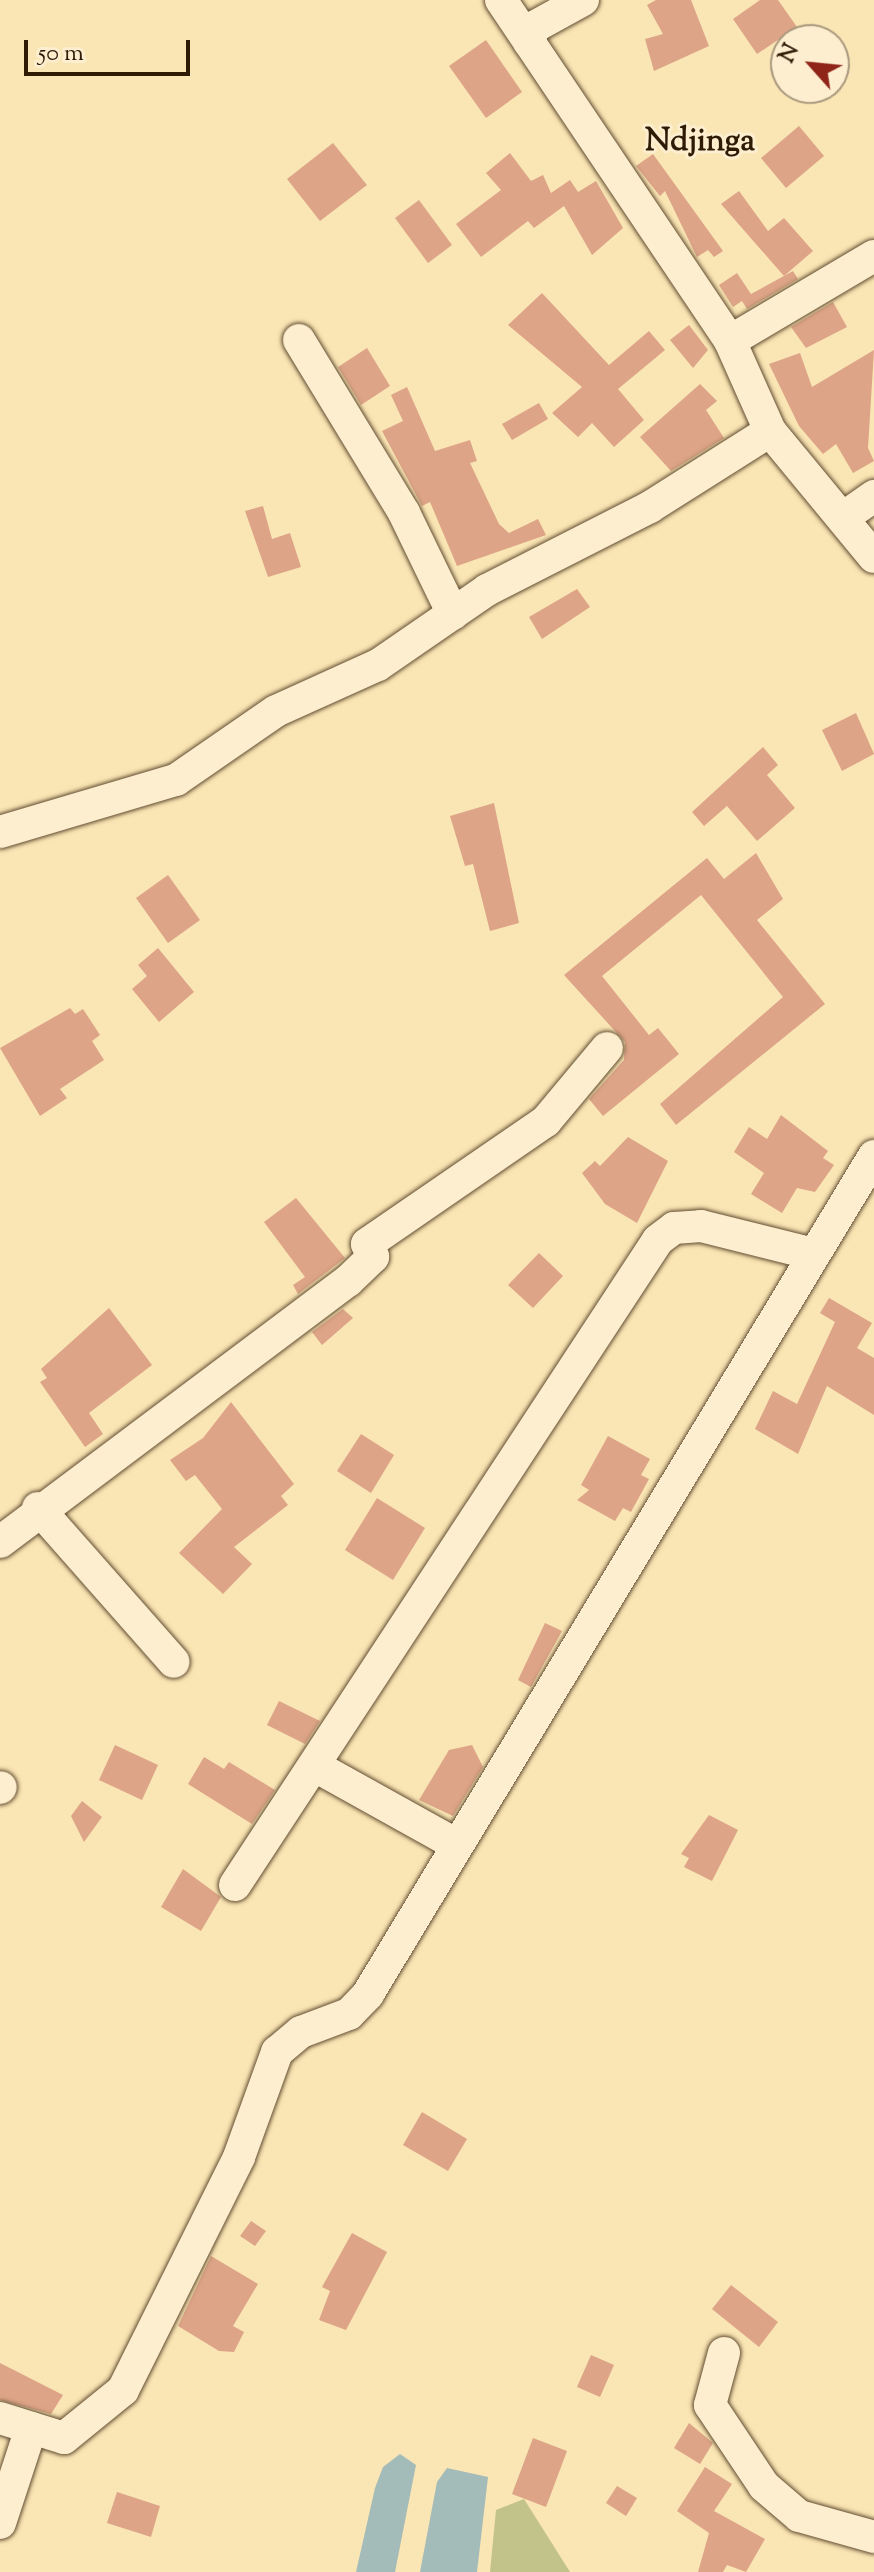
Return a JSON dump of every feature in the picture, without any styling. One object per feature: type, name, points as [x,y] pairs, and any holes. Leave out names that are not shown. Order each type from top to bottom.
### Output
[{"type":"street","points":[[501,0],[730,341],[770,431],[874,557]]},
{"type":"street","points":[[529,42],[534,27],[583,0]]},
{"type":"street","points":[[730,341],[874,256]]},
{"type":"street","points":[[299,340],[404,513],[453,614]]},
{"type":"street","points":[[0,832],[176,780],[242,731],[378,665],[453,614],[770,431]]},
{"type":"street","points":[[844,517],[874,496]]},
{"type":"street","points":[[0,1542],[38,1508],[348,1281],[373,1257],[367,1244],[546,1121],[607,1048]]},
{"type":"street","points":[[0,2418],[64,2438],[123,2390],[239,2157],[277,2052],[301,2032],[349,2014],[368,1994],[659,1518],[809,1253],[874,1156]]},
{"type":"street","points":[[235,1885],[658,1240],[674,1228],[701,1226],[809,1253]]},
{"type":"street","points":[[38,1508],[174,1662]]},
{"type":"street","points":[[315,1766],[457,1845]]},
{"type":"street","points":[[724,2353],[710,2405],[764,2486],[799,2516],[874,2537]]},
{"type":"street","points":[[0,2523],[31,2428]]},
{"type":"green space","points":[[524,2499],[570,2572],[490,2572],[496,2510]]},
{"type":"water","points":[[400,2454],[416,2465],[395,2572],[356,2572],[375,2488],[383,2467]]},
{"type":"water","points":[[447,2468],[488,2477],[477,2572],[420,2572],[437,2482]]},
{"type":"building","points":[[656,0],[691,0],[709,46],[654,71],[645,39],[663,34],[647,5]]},
{"type":"building","points":[[760,0],[778,0],[795,24],[770,24],[770,45],[757,54],[733,19]]},
{"type":"building","points":[[486,40],[522,92],[486,118],[449,66]]},
{"type":"building","points":[[799,126],[824,156],[786,188],[761,158]]},
{"type":"building","points":[[333,143],[367,185],[320,221],[287,179]]},
{"type":"building","points":[[510,153],[531,181],[543,175],[551,193],[570,180],[578,192],[596,181],[623,228],[592,255],[564,206],[534,228],[528,221],[481,257],[456,224],[501,190],[486,173]]},
{"type":"building","points":[[653,154],[723,251],[714,257],[708,250],[697,257],[665,191],[660,196],[636,166]]},
{"type":"building","points":[[739,191],[768,231],[784,218],[813,251],[784,276],[721,204]]},
{"type":"building","points":[[419,200],[452,245],[428,263],[395,218]]},
{"type":"building","points":[[793,271],[798,279],[747,309],[742,301],[733,307],[719,285],[737,273],[751,294]]},
{"type":"building","points":[[542,293],[609,365],[649,331],[665,350],[618,389],[644,420],[614,447],[592,423],[578,437],[552,413],[582,387],[508,325]]},
{"type":"building","points":[[833,302],[847,327],[806,348],[791,327]]},
{"type":"building","points":[[689,325],[708,350],[693,368],[670,340]]},
{"type":"building","points":[[367,348],[390,386],[361,405],[338,367]]},
{"type":"building","points":[[874,350],[868,448],[874,461],[853,473],[836,444],[823,454],[799,426],[769,364],[800,353],[812,387]]},
{"type":"building","points":[[700,384],[717,401],[706,410],[724,438],[671,471],[640,437]]},
{"type":"building","points":[[407,387],[435,451],[470,440],[477,461],[470,463],[499,524],[509,533],[538,519],[546,535],[457,566],[430,502],[422,506],[382,431],[403,421],[391,395]]},
{"type":"building","points":[[539,403],[548,419],[512,440],[502,424]]},
{"type":"building","points":[[263,506],[272,539],[290,533],[301,567],[268,577],[245,511]]},
{"type":"building","points":[[577,589],[590,607],[542,639],[529,617]]},
{"type":"building","points":[[856,713],[874,754],[842,771],[822,730]]},
{"type":"building","points":[[763,747],[778,765],[767,775],[795,808],[757,841],[727,806],[704,826],[692,812]]},
{"type":"building","points":[[494,803],[519,923],[490,931],[473,864],[465,866],[450,816]]},
{"type":"building","points":[[756,853],[783,899],[757,920],[825,1004],[676,1125],[660,1104],[783,997],[701,895],[602,976],[649,1035],[658,1028],[679,1054],[603,1116],[589,1099],[624,1060],[625,1042],[564,975],[707,858],[724,879]]},
{"type":"building","points":[[168,875],[200,920],[168,943],[136,898]]},
{"type":"building","points":[[158,948],[194,992],[159,1022],[132,989],[147,976],[138,965]]},
{"type":"building","points":[[70,1008],[75,1014],[83,1009],[100,1035],[92,1041],[104,1060],[60,1089],[67,1098],[40,1116],[0,1048]]},
{"type":"building","points":[[781,1115],[828,1151],[823,1158],[834,1165],[815,1192],[797,1188],[782,1213],[751,1194],[764,1173],[734,1152],[749,1127],[767,1139]]},
{"type":"building","points":[[628,1137],[668,1161],[637,1223],[605,1204],[582,1173],[595,1161],[600,1166]]},
{"type":"building","points":[[296,1198],[345,1258],[298,1294],[293,1285],[305,1277],[264,1222]]},
{"type":"building","points":[[539,1253],[563,1276],[533,1308],[508,1285]]},
{"type":"building","points":[[829,1298],[872,1323],[857,1348],[874,1358],[874,1415],[827,1386],[798,1454],[755,1429],[773,1391],[797,1404],[835,1322],[820,1313]]},
{"type":"building","points":[[109,1308],[152,1365],[89,1413],[103,1434],[85,1447],[40,1382],[47,1378],[41,1369]]},
{"type":"building","points":[[343,1309],[353,1318],[322,1345],[312,1332]]},
{"type":"building","points":[[231,1402],[294,1484],[281,1496],[288,1505],[234,1547],[252,1564],[223,1594],[179,1553],[222,1509],[195,1475],[186,1481],[170,1460],[203,1438]]},
{"type":"building","points":[[361,1434],[394,1455],[371,1493],[337,1471]]},
{"type":"building","points":[[608,1436],[650,1459],[641,1475],[649,1479],[631,1512],[623,1508],[615,1521],[577,1500],[589,1490],[581,1485]]},
{"type":"building","points":[[377,1498],[425,1528],[393,1580],[345,1550]]},
{"type":"building","points":[[545,1623],[562,1631],[531,1687],[518,1680]]},
{"type":"building","points":[[279,1701],[320,1721],[305,1744],[267,1725]]},
{"type":"building","points":[[115,1745],[158,1765],[142,1800],[99,1780]]},
{"type":"building","points":[[472,1745],[483,1767],[453,1816],[419,1800],[449,1750]]},
{"type":"building","points":[[204,1757],[224,1769],[229,1762],[275,1790],[252,1824],[188,1784]]},
{"type":"building","points":[[82,1801],[102,1817],[84,1842],[71,1816]]},
{"type":"building","points":[[709,1815],[738,1830],[712,1881],[684,1867],[689,1858],[681,1854]]},
{"type":"building","points":[[183,1869],[221,1897],[201,1931],[161,1907]]},
{"type":"building","points":[[422,2112],[467,2139],[448,2171],[403,2145]]},
{"type":"building","points":[[251,2221],[266,2231],[255,2246],[240,2236]]},
{"type":"building","points":[[352,2233],[387,2252],[346,2330],[319,2320],[330,2291],[322,2287]]},
{"type":"building","points":[[211,2256],[258,2284],[233,2326],[244,2332],[234,2352],[219,2351],[178,2326]]},
{"type":"building","points":[[731,2285],[778,2322],[759,2347],[712,2309]]},
{"type":"building","points":[[591,2355],[614,2365],[600,2397],[577,2387]]},
{"type":"building","points":[[0,2363],[63,2395],[51,2414],[0,2400]]},
{"type":"building","points":[[689,2423],[713,2443],[700,2464],[674,2448]]},
{"type":"building","points":[[533,2438],[567,2451],[546,2507],[512,2494]]},
{"type":"building","points":[[705,2467],[732,2484],[714,2511],[765,2539],[746,2572],[727,2565],[723,2572],[698,2572],[709,2533],[677,2511]]},
{"type":"building","points":[[617,2486],[637,2498],[626,2516],[606,2503]]},
{"type":"building","points":[[117,2492],[160,2506],[151,2537],[107,2523]]},
{"type":"district","name":"Ndjinga","points":[[700,142]]}]
